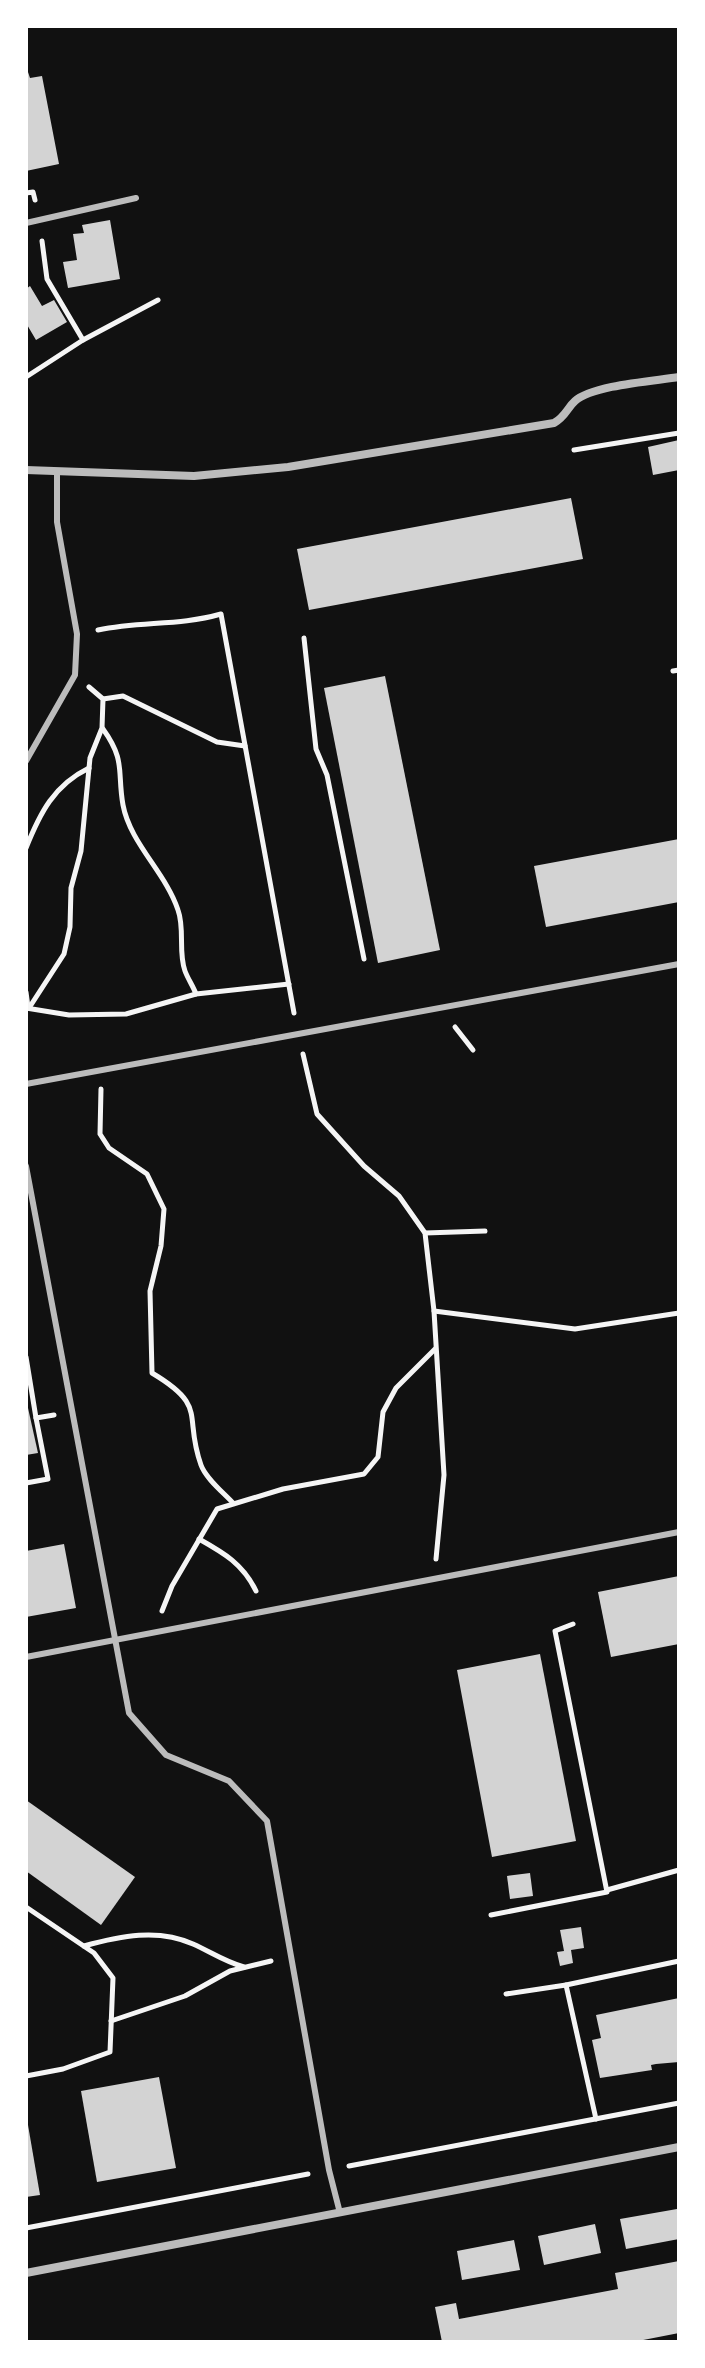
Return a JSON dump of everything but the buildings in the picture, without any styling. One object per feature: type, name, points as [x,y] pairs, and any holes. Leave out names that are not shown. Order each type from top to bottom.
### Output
[{"type":"street","points":[[26,470],[194,476],[288,467],[554,423],[567,416],[575,401],[597,392],[679,377]]},
{"type":"street","points":[[26,2273],[679,2147]]},
{"type":"lane","points":[[26,223],[136,198]]},
{"type":"lane","points":[[26,761],[75,675],[77,634],[57,522],[57,471]]},
{"type":"lane","points":[[26,1084],[679,964]]},
{"type":"lane","points":[[26,1166],[129,1713],[166,1755],[229,1781],[267,1821],[329,2170],[340,2213]]},
{"type":"lane","points":[[26,1657],[679,1532]]},
{"type":"path","points":[[26,193],[33,192],[40,220],[47,279],[83,340]]},
{"type":"path","points":[[26,377],[83,340],[158,300]]},
{"type":"path","points":[[574,450],[679,433]]},
{"type":"path","points":[[77,634],[145,621],[187,624],[221,614],[298,1033],[317,1114],[364,1166],[399,1196],[425,1233],[434,1311],[444,1475],[435,1580]]},
{"type":"path","points":[[304,638],[316,749],[327,775],[364,959]]},
{"type":"path","points":[[75,675],[103,699],[123,696],[217,742],[245,746]]},
{"type":"path","points":[[27,1008],[64,954],[70,927],[71,888],[81,851],[89,768],[102,728],[103,699]]},
{"type":"path","points":[[102,728],[113,743],[123,774],[123,807],[143,848],[165,878],[180,913],[185,971],[196,994]]},
{"type":"path","points":[[26,848],[43,808],[67,778],[89,768]]},
{"type":"path","points":[[27,1008],[69,1015],[126,1014],[196,994],[289,984]]},
{"type":"path","points":[[26,992],[27,1008]]},
{"type":"path","points":[[98,1071],[100,1134],[109,1148],[147,1174],[164,1209],[161,1246],[150,1291],[152,1373],[175,1386],[192,1406],[202,1467],[233,1503]]},
{"type":"path","points":[[425,1233],[485,1231]]},
{"type":"path","points":[[434,1311],[575,1329],[679,1313]]},
{"type":"path","points":[[154,1632],[172,1586],[217,1509],[283,1489],[364,1474],[378,1457],[383,1412],[396,1388],[436,1348]]},
{"type":"path","points":[[26,1357],[48,1479],[26,1483]]},
{"type":"path","points":[[36,1418],[71,1412]]},
{"type":"path","points":[[199,1539],[231,1557],[248,1575],[265,1612]]},
{"type":"path","points":[[573,1624],[555,1631],[607,1890]]},
{"type":"path","points":[[491,1915],[607,1890],[679,1870]]},
{"type":"path","points":[[26,1907],[94,1953],[113,1978],[110,2052],[63,2069],[26,2076]]},
{"type":"path","points":[[84,1946],[116,1937],[166,1935],[227,1963],[245,1967]]},
{"type":"path","points":[[111,2021],[185,1996],[230,1971],[291,1957]]},
{"type":"path","points":[[506,1994],[566,1985],[679,1961]]},
{"type":"path","points":[[566,1985],[596,2119]]}]
